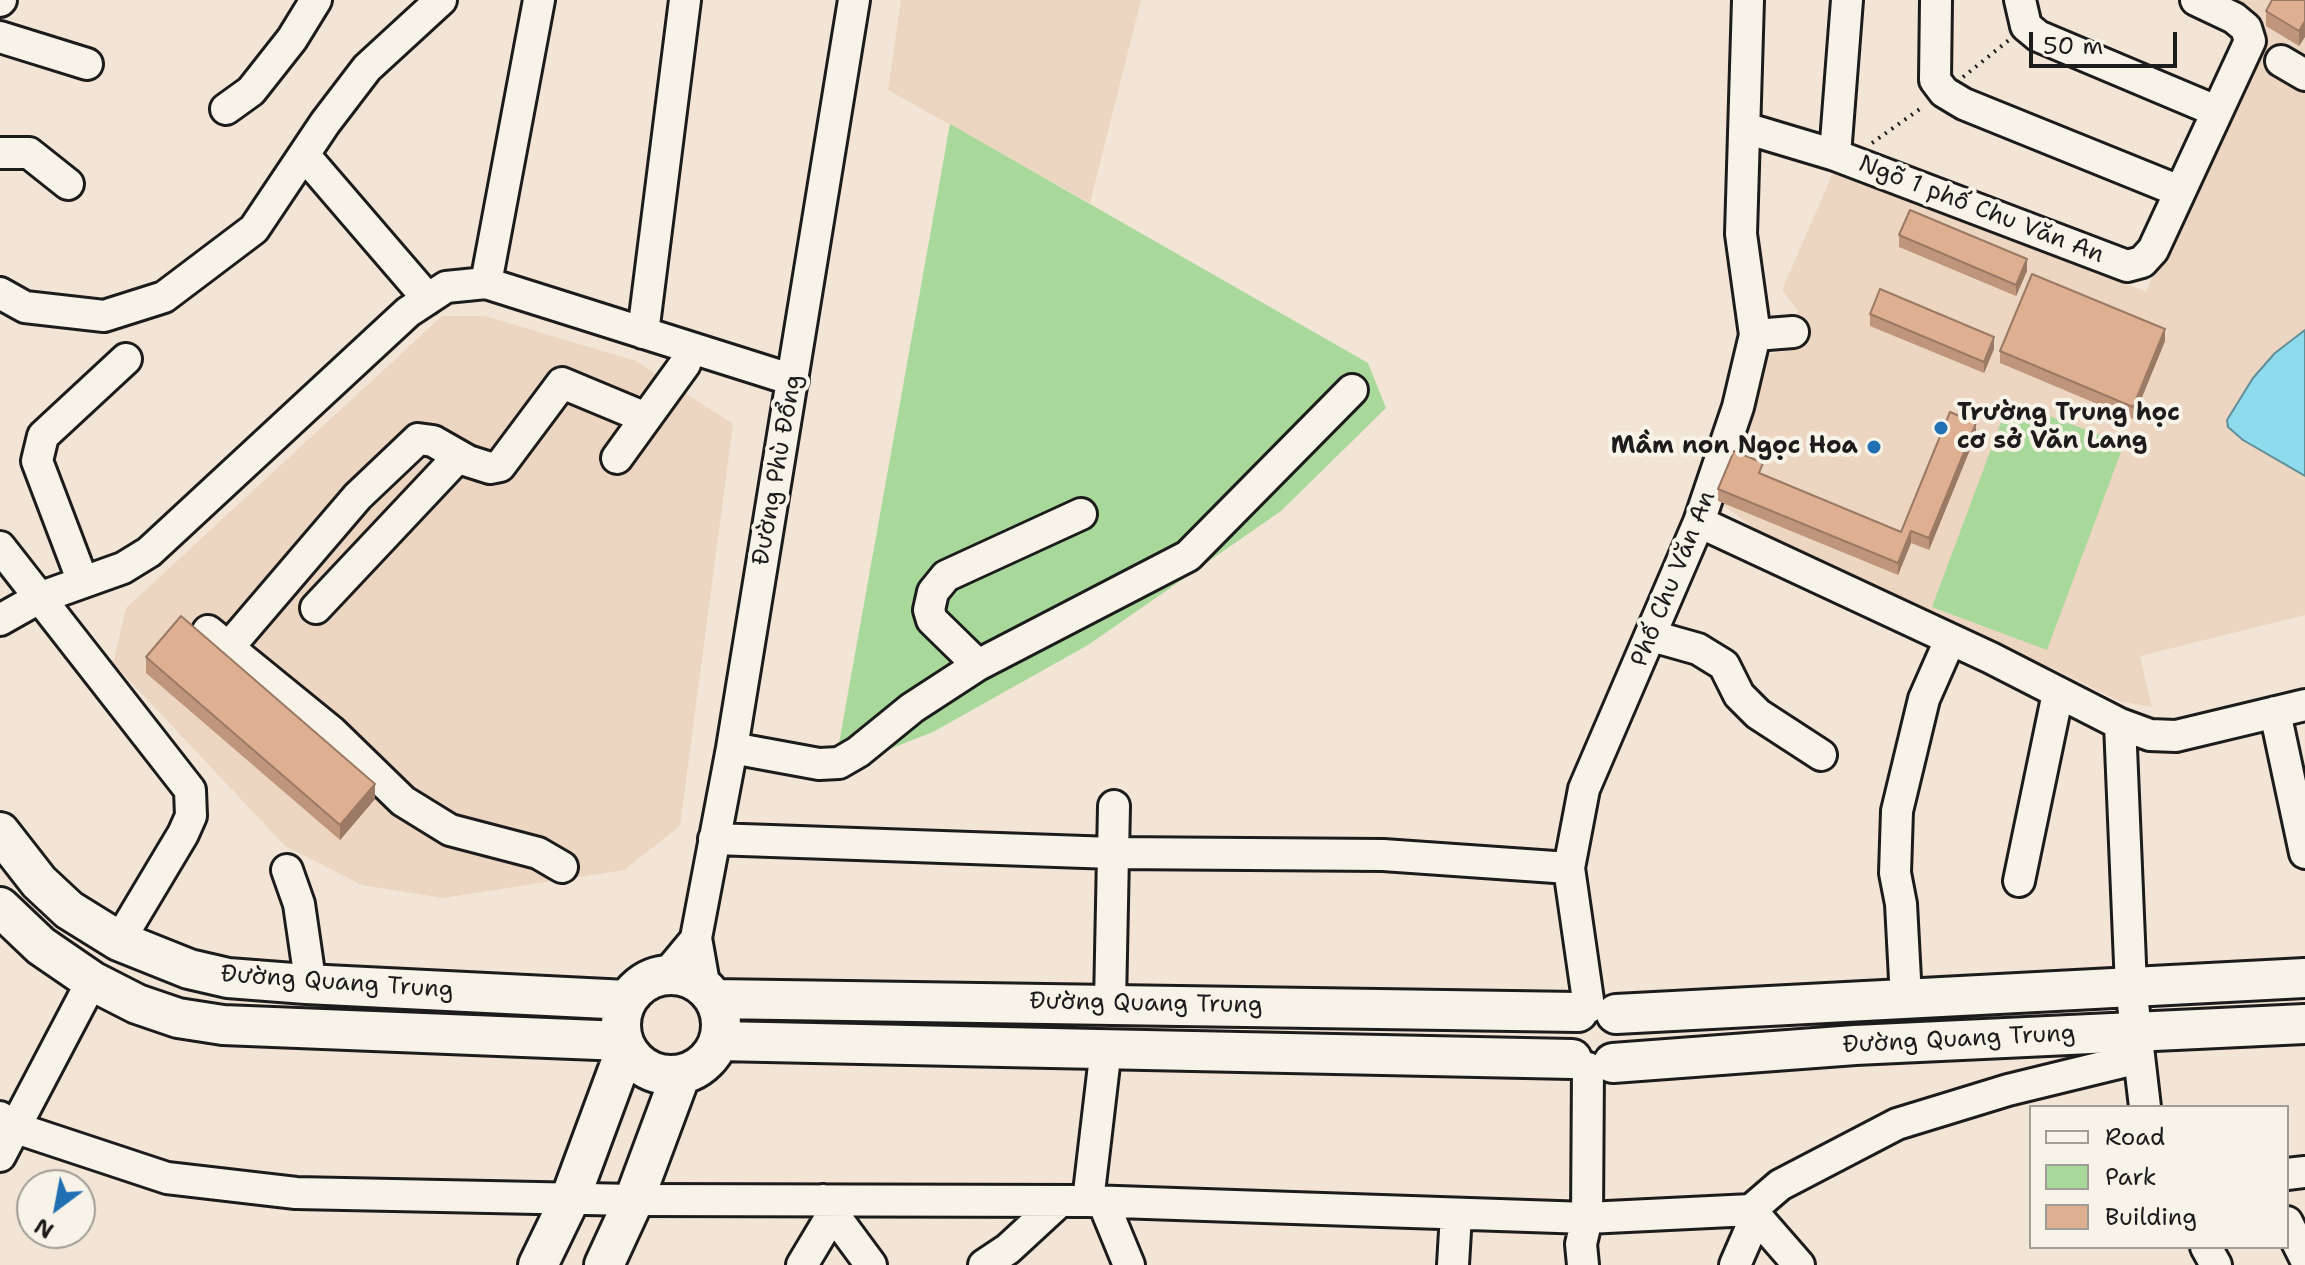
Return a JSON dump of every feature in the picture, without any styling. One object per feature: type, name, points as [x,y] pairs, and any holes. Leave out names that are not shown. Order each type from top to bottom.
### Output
[{"type":"main road","name":"Đường Quang Trung","points":[[0,832],[39,882],[69,910],[119,941],[189,969],[228,978],[306,984],[627,1000]]},
{"type":"main road","name":"Đường Quang Trung","points":[[0,907],[41,946],[92,981],[165,1014],[223,1025],[625,1045]]},
{"type":"main road","points":[[538,1265],[570,1199],[625,1045],[621,1020],[627,1000],[643,983],[666,975],[687,978],[709,994],[721,1020],[719,1041],[704,1063],[681,1074],[650,1071],[625,1045]]},
{"type":"main road","name":"Đường Quang Trung","points":[[709,994],[1594,1011],[2305,978]]},
{"type":"main road","points":[[1594,1011],[1624,1026],[1626,1039],[1623,1053],[1591,1063],[1564,1037],[1566,1025],[1594,1011]]},
{"type":"main road","name":"Đường Quang Trung","points":[[719,1041],[1106,1048],[1591,1063],[1855,1045],[2138,1044],[2305,1024]]},
{"type":"main road","points":[[604,1265],[634,1200],[681,1074]]},
{"type":"street","points":[[226,109],[251,91],[292,39],[316,0]]},
{"type":"street","points":[[0,293],[25,307],[104,316],[164,297],[254,229],[367,68],[441,0]]},
{"type":"street","points":[[486,283],[539,0]]},
{"type":"street","points":[[643,333],[685,0]]},
{"type":"street","name":"Đường Phù Đổng","points":[[709,994],[696,939],[732,748],[854,0]]},
{"type":"street","name":"Phố Chu Văn An","points":[[1594,1011],[1569,868],[1584,789],[1699,522],[1738,407],[1755,335],[1741,234],[1748,0]]},
{"type":"street","points":[[1835,155],[1847,0]]},
{"type":"street","points":[[1936,0],[1935,80],[1944,92],[1964,104],[2179,191]]},
{"type":"street","points":[[2020,0],[2026,26],[2038,36],[2216,111]]},
{"type":"street","name":"Ngõ 1 phố Chu Văn An","points":[[1745,128],[1835,155],[2127,266],[2142,262],[2153,250],[2250,41],[2246,28],[2234,18],[2196,0]]},
{"type":"street","points":[[0,37],[87,64]]},
{"type":"street","points":[[0,153],[29,153],[68,184]]},
{"type":"street","points":[[305,156],[428,299]]},
{"type":"street","points":[[0,620],[39,598],[123,568],[149,552],[408,312],[446,287],[486,283],[793,380]]},
{"type":"street","points":[[1755,335],[1793,332]]},
{"type":"street","points":[[617,458],[685,364],[689,348]]},
{"type":"street","points":[[83,582],[37,461],[43,436],[126,359]]},
{"type":"street","points":[[562,867],[538,853],[450,830],[403,801],[332,732],[218,639],[418,439],[433,441],[459,456],[490,468],[500,466],[562,383],[646,418]]},
{"type":"street","points":[[732,748],[819,764],[839,763],[978,665],[1188,556],[1352,390]]},
{"type":"street","points":[[316,608],[459,456]]},
{"type":"street","points":[[358,496],[391,530]]},
{"type":"street","points":[[978,665],[932,620],[929,610],[933,592],[946,576],[1081,514]]},
{"type":"street","points":[[1699,522],[2120,724],[2150,735],[2176,736],[2305,705]]},
{"type":"street","points":[[0,547],[190,790],[191,816],[183,834],[119,941]]},
{"type":"street","points":[[1652,636],[1698,649],[1724,665],[1739,695],[1758,714],[1821,755]]},
{"type":"street","points":[[1906,998],[1901,904],[1895,873],[1897,811],[1924,699],[1950,640]]},
{"type":"street","points":[[2019,881],[2058,693]]},
{"type":"street","points":[[2275,712],[2305,853]]},
{"type":"street","points":[[2120,724],[2131,987],[2145,1105]]},
{"type":"street","points":[[1110,1003],[1114,806]]},
{"type":"street","points":[[714,839],[1113,853],[1383,855],[1569,868]]},
{"type":"street","points":[[287,870],[299,904],[305,938],[306,984]]},
{"type":"street","name":"Đường Phù Đổng","points":[[666,975],[696,939]]},
{"type":"street","points":[[0,1156],[8,1122],[92,981]]},
{"type":"street","points":[[1735,1265],[1753,1214],[1780,1185],[1897,1124],[2008,1090],[2138,1044]]},
{"type":"street","points":[[1106,1048],[1084,1201],[1129,1265]]},
{"type":"street","points":[[1583,1265],[1581,1244],[1587,1218],[1591,1063]]},
{"type":"street","points":[[8,1122],[167,1178],[296,1193],[634,1200],[827,1208],[1084,1201],[1587,1218],[1753,1214],[1799,1265]]},
{"type":"street","points":[[984,1265],[1084,1201]]},
{"type":"street","points":[[802,1265],[827,1208]]},
{"type":"street","points":[[827,1208],[871,1265]]},
{"type":"street","points":[[1453,1265],[1456,1214]]},
{"type":"street","points":[[2289,1226],[2305,1258]]},
{"type":"shaded area","points":[[901,0],[1141,0],[1090,203],[888,90]]},
{"type":"shaded area","name":"Trường Trung học cơ sở Văn Lang","points":[[2230,0],[2305,0],[2305,615],[2140,656],[2152,707],[2119,701],[2056,670],[1788,554],[1715,499],[1758,357],[1788,350],[1798,311],[1782,290],[1836,166],[2146,292],[2263,32],[2260,18]]},
{"type":"shaded area","points":[[442,316],[485,316],[636,361],[733,424],[680,826],[624,870],[443,898],[362,885],[285,846],[113,663],[126,608]]},
{"type":"green space","points":[[950,124],[1368,363],[1386,408],[1281,511],[1088,645],[933,732],[834,771]]},
{"type":"green space","points":[[2009,401],[2124,444],[2047,650],[1932,607]]},
{"type":"water","points":[[2305,330],[2305,476],[2243,440],[2228,427],[2227,420],[2253,378],[2275,353]]},
{"type":"building","points":[[2272,0],[2305,0],[2305,21],[2299,31],[2266,11]]},
{"type":"building","points":[[1910,210],[2027,259],[2016,285],[1899,235]]},
{"type":"building","points":[[2032,274],[2165,329],[2133,407],[2000,351]]},
{"type":"building","points":[[1880,289],[1994,337],[1984,362],[1870,314]]},
{"type":"building","points":[[1950,412],[1976,423],[1929,538],[1911,531],[1898,563],[1718,489],[1734,451],[1763,463],[1759,473],[1901,532]]},
{"type":"building","points":[[181,616],[375,784],[340,825],[146,657]]},
{"type":"place","name":"Trường Trung học cơ sở Văn Lang","points":[[1941,428]]},
{"type":"place","name":"Mầm non Ngọc Hoa","points":[[1874,447]]}]
